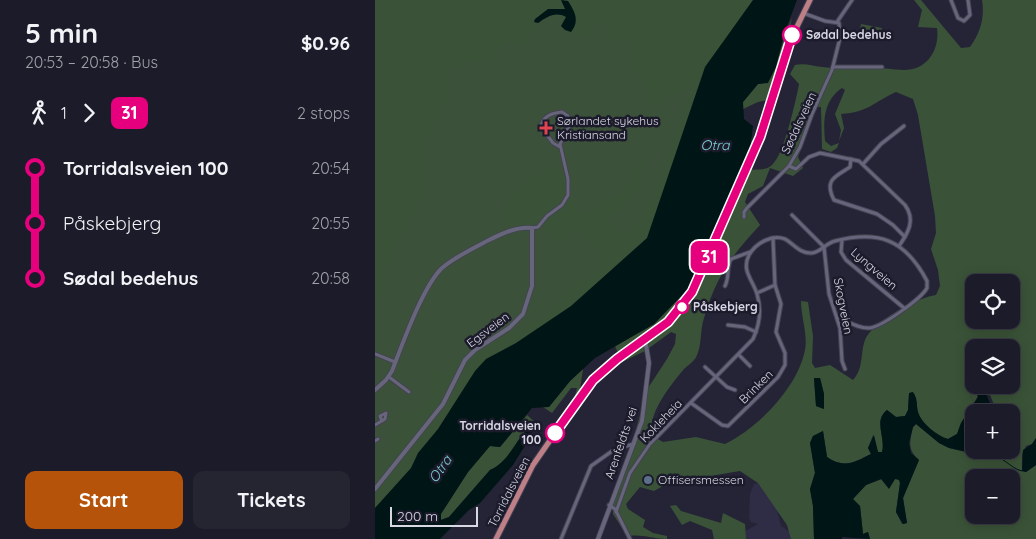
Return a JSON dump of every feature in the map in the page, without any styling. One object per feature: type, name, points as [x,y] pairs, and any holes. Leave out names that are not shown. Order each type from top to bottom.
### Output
[{"type":"main road","name":"Torridalsveien","points":[[496,539],[533,465],[584,391],[609,365],[643,341],[678,312],[703,272],[760,137],[787,50],[810,0]]},
{"type":"street","points":[[803,12],[825,21],[837,22],[852,0]]},
{"type":"street","points":[[951,0],[957,16],[964,21],[970,15],[968,0]]},
{"type":"street","name":"Sødalsveien","points":[[744,217],[747,208],[789,166],[802,143],[812,114],[833,67],[841,31],[837,22]]},
{"type":"street","points":[[833,67],[883,67]]},
{"type":"street","points":[[375,390],[389,377],[423,296],[441,270],[455,258],[495,237],[522,228],[538,227],[547,216],[562,205],[568,195],[568,179],[560,140],[569,126],[568,116],[562,112],[548,116],[542,121],[541,127],[553,143],[560,147]]},
{"type":"street","points":[[863,164],[881,144],[904,126]]},
{"type":"street","points":[[789,166],[796,169],[809,157],[820,153],[850,158],[863,164],[908,209],[911,226],[899,246]]},
{"type":"street","points":[[850,158],[850,167],[837,174],[832,181],[830,190],[833,200],[877,214],[893,224],[905,236]]},
{"type":"street","points":[[792,215],[824,247]]},
{"type":"street","name":"Egsveien","points":[[375,489],[440,409],[465,360],[475,350],[509,328],[523,314],[528,304],[532,286],[532,228]]},
{"type":"street","points":[[725,286],[729,277],[728,266],[731,259],[751,252],[762,242],[773,238],[785,239],[806,253],[818,251],[841,240],[869,235],[879,237],[899,246],[917,265],[928,283],[926,291],[904,308],[871,328],[863,327],[837,317]]},
{"type":"street","name":"Brinken","points":[[691,404],[722,425],[728,426],[782,372],[786,359],[776,332],[781,304],[775,285],[773,238]]},
{"type":"street","name":"Lyngveien","points":[[841,240],[841,252],[846,260],[904,308]]},
{"type":"street","name":"Skogveien","points":[[824,247],[829,294],[840,328],[842,361],[845,369]]},
{"type":"street","points":[[728,326],[745,327],[757,332],[760,316],[757,293],[747,272],[747,262],[751,252]]},
{"type":"street","points":[[757,293],[775,285]]},
{"type":"street","name":"Kokleheia","points":[[616,512],[625,484],[644,452],[739,355],[757,332]]},
{"type":"street","name":"Arenfeldts vei","points":[[597,539],[634,444],[645,405],[648,351],[643,341]]},
{"type":"street","points":[[375,355],[395,362]]},
{"type":"street","points":[[739,355],[750,366]]},
{"type":"street","points":[[705,367],[727,387],[735,390]]},
{"type":"street","points":[[389,377],[409,392]]},
{"type":"street","points":[[375,425],[382,421]]},
{"type":"street","points":[[561,539],[591,466],[615,449],[634,444]]},
{"type":"street","points":[[608,508],[616,512],[630,539]]},
{"type":"shaded area","points":[[763,482],[774,499],[781,526],[796,536],[795,539],[731,539],[758,524],[751,522],[749,518],[750,494],[754,484]]},
{"type":"green space","points":[[375,0],[769,0],[663,238],[378,539],[375,539]]},
{"type":"green space","points":[[375,0],[388,3],[387,0],[561,0],[565,9],[548,9],[534,22],[537,23],[530,36],[516,45],[506,40],[499,46],[490,61],[476,60],[449,72],[446,102],[430,131],[425,148],[422,191],[416,212],[394,247],[388,262],[383,290],[375,304]]},
{"type":"green space","points":[[566,0],[753,0],[705,67],[647,238],[571,306],[516,343],[486,359],[475,371],[438,429],[418,453],[411,468],[375,508],[375,460],[390,446],[402,414],[426,406],[433,392],[431,366],[445,375],[454,361],[512,331],[522,329],[556,306],[558,300],[598,270],[604,261],[593,243],[577,228],[555,246],[551,235],[541,224],[535,225],[533,233],[531,230],[515,228],[505,223],[510,198],[520,191],[526,182],[557,166],[567,173],[567,199],[572,199],[581,216],[601,202],[624,192],[646,150],[640,183],[634,197],[606,217],[619,238],[643,216],[658,190],[679,124],[694,87],[675,94],[646,114],[641,104],[649,97],[643,94],[645,80],[629,64],[631,43],[626,38],[608,40],[609,34],[606,25],[596,23],[590,36],[578,39],[568,33],[568,31],[571,32]]},
{"type":"green space","points":[[914,0],[921,0],[961,48],[970,47],[977,36],[983,13],[982,0],[1036,0],[1036,438],[1032,444],[1026,446],[1022,454],[1022,471],[1026,472],[1036,465],[1036,539],[870,539],[868,532],[863,534],[860,506],[853,499],[866,485],[882,479],[889,488],[895,479],[899,479],[896,512],[902,524],[907,523],[903,498],[919,460],[913,453],[910,445],[913,427],[916,424],[939,443],[965,452],[965,459],[1020,459],[1020,404],[994,404],[990,394],[1020,394],[1020,339],[965,339],[965,394],[970,394],[974,403],[965,404],[965,417],[957,434],[948,439],[934,432],[926,425],[918,412],[916,399],[912,392],[909,394],[908,410],[905,416],[896,417],[887,410],[883,414],[880,424],[883,441],[882,452],[878,452],[873,435],[868,448],[871,454],[855,462],[839,463],[827,457],[823,431],[813,436],[810,443],[815,473],[810,489],[813,506],[814,539],[791,539],[787,525],[758,483],[740,471],[668,483],[654,491],[640,487],[626,504],[628,509],[645,520],[643,527],[653,533],[667,536],[667,539],[629,536],[629,539],[613,514],[612,502],[648,388],[675,344],[676,334],[671,332],[645,351],[622,362],[615,346],[654,324],[688,289],[744,167],[752,140],[758,139],[762,132],[749,170],[770,167],[781,150],[789,127],[799,84],[790,74],[795,65],[805,64],[833,68],[873,67],[904,70],[919,67],[925,63],[934,51],[937,28],[918,27],[922,10]],"holes":[[[842,88],[845,90],[835,114],[841,130],[839,141],[844,128],[841,114],[864,109],[896,92],[913,99],[918,115],[935,216],[936,233],[931,249],[938,270],[940,286],[936,295],[918,300],[896,312],[869,333],[863,345],[859,371],[853,380],[830,365],[815,368],[812,363],[813,336],[808,302],[801,301],[805,350],[794,378],[775,405],[750,428],[725,444],[696,437],[663,442],[651,435],[653,418],[661,400],[684,369],[696,357],[699,351],[704,318],[719,279],[733,257],[760,225],[745,202],[748,194],[763,186],[770,168],[793,176],[803,168],[798,157],[816,107],[821,107],[822,149],[831,152],[837,148],[839,143],[831,146],[825,141],[824,126],[826,111],[831,98]],[[820,378],[824,394],[824,409],[816,406],[814,379]]]},
{"type":"green space","points":[[792,18],[784,55],[768,111],[768,100],[758,102],[743,109],[743,102],[758,84],[768,82]]},
{"type":"green space","points":[[861,24],[882,28],[880,38],[859,34]]},
{"type":"green space","points":[[583,369],[577,409],[573,404],[577,388],[571,388],[552,413],[543,407],[549,407],[570,381]]},
{"type":"green space","points":[[977,394],[974,403],[970,395]]},
{"type":"green space","points":[[527,415],[535,422],[509,454],[498,466],[490,470],[449,517],[441,520],[440,515],[468,472],[490,446],[500,447]]},
{"type":"green space","points":[[676,505],[681,511],[721,523],[723,513],[745,524],[746,539],[714,539],[712,530],[690,521],[682,525],[670,506]]},
{"type":"water","points":[[561,0],[568,1],[574,13],[576,20],[571,32],[561,26],[566,17],[562,15],[551,15],[538,23],[534,22],[535,19],[548,9],[565,9]]},
{"type":"water","name":"Otra","points":[[753,0],[797,0],[784,34],[776,67],[768,83],[758,84],[743,102],[744,119],[753,126],[750,150],[688,289],[654,324],[595,358],[570,381],[549,407],[532,408],[500,447],[490,446],[468,472],[441,514],[441,520],[449,517],[490,470],[504,460],[523,434],[535,423],[531,436],[513,465],[480,503],[469,510],[440,539],[375,539],[375,508],[411,468],[418,453],[438,429],[475,371],[486,359],[516,343],[571,306],[647,238],[705,67]]},
{"type":"water","points":[[814,378],[820,378],[824,394],[824,409],[816,406]]},
{"type":"water","points":[[913,392],[922,420],[934,432],[948,439],[957,434],[965,417],[965,451],[949,448],[939,443],[916,424],[913,427],[909,443],[911,453],[919,460],[903,498],[907,523],[903,524],[896,512],[899,480],[895,479],[889,489],[881,479],[866,485],[853,499],[860,506],[863,534],[868,532],[870,539],[842,537],[842,539],[814,539],[813,506],[810,489],[815,473],[810,443],[813,436],[823,431],[827,457],[839,463],[855,462],[871,454],[868,448],[874,435],[878,452],[882,452],[883,441],[880,424],[883,414],[887,410],[896,417],[905,416],[908,410],[909,393]]},
{"type":"water","points":[[977,394],[986,394],[990,404],[973,404],[978,397]]},
{"type":"water","points":[[1036,438],[1036,465],[1026,472],[1022,471],[1023,450],[1032,444]]},
{"type":"waterway","points":[[1001,459],[1022,471]]},
{"type":"bus line","name":"31","points":[[555,433],[571,408],[593,380],[609,365],[668,322],[678,312],[692,292],[703,272],[760,137],[792,35]]},
{"type":"place","name":"Sødal bedehus","points":[[792,35]]},
{"type":"place","name":"Sørlandet sykehus Kristiansand","points":[[546,128]]},
{"type":"place","name":"Påskebjerg","points":[[682,307]]},
{"type":"place","name":"Torridalsveien 100","points":[[555,433]]},
{"type":"place","name":"Offisersmessen","points":[[648,480]]}]
